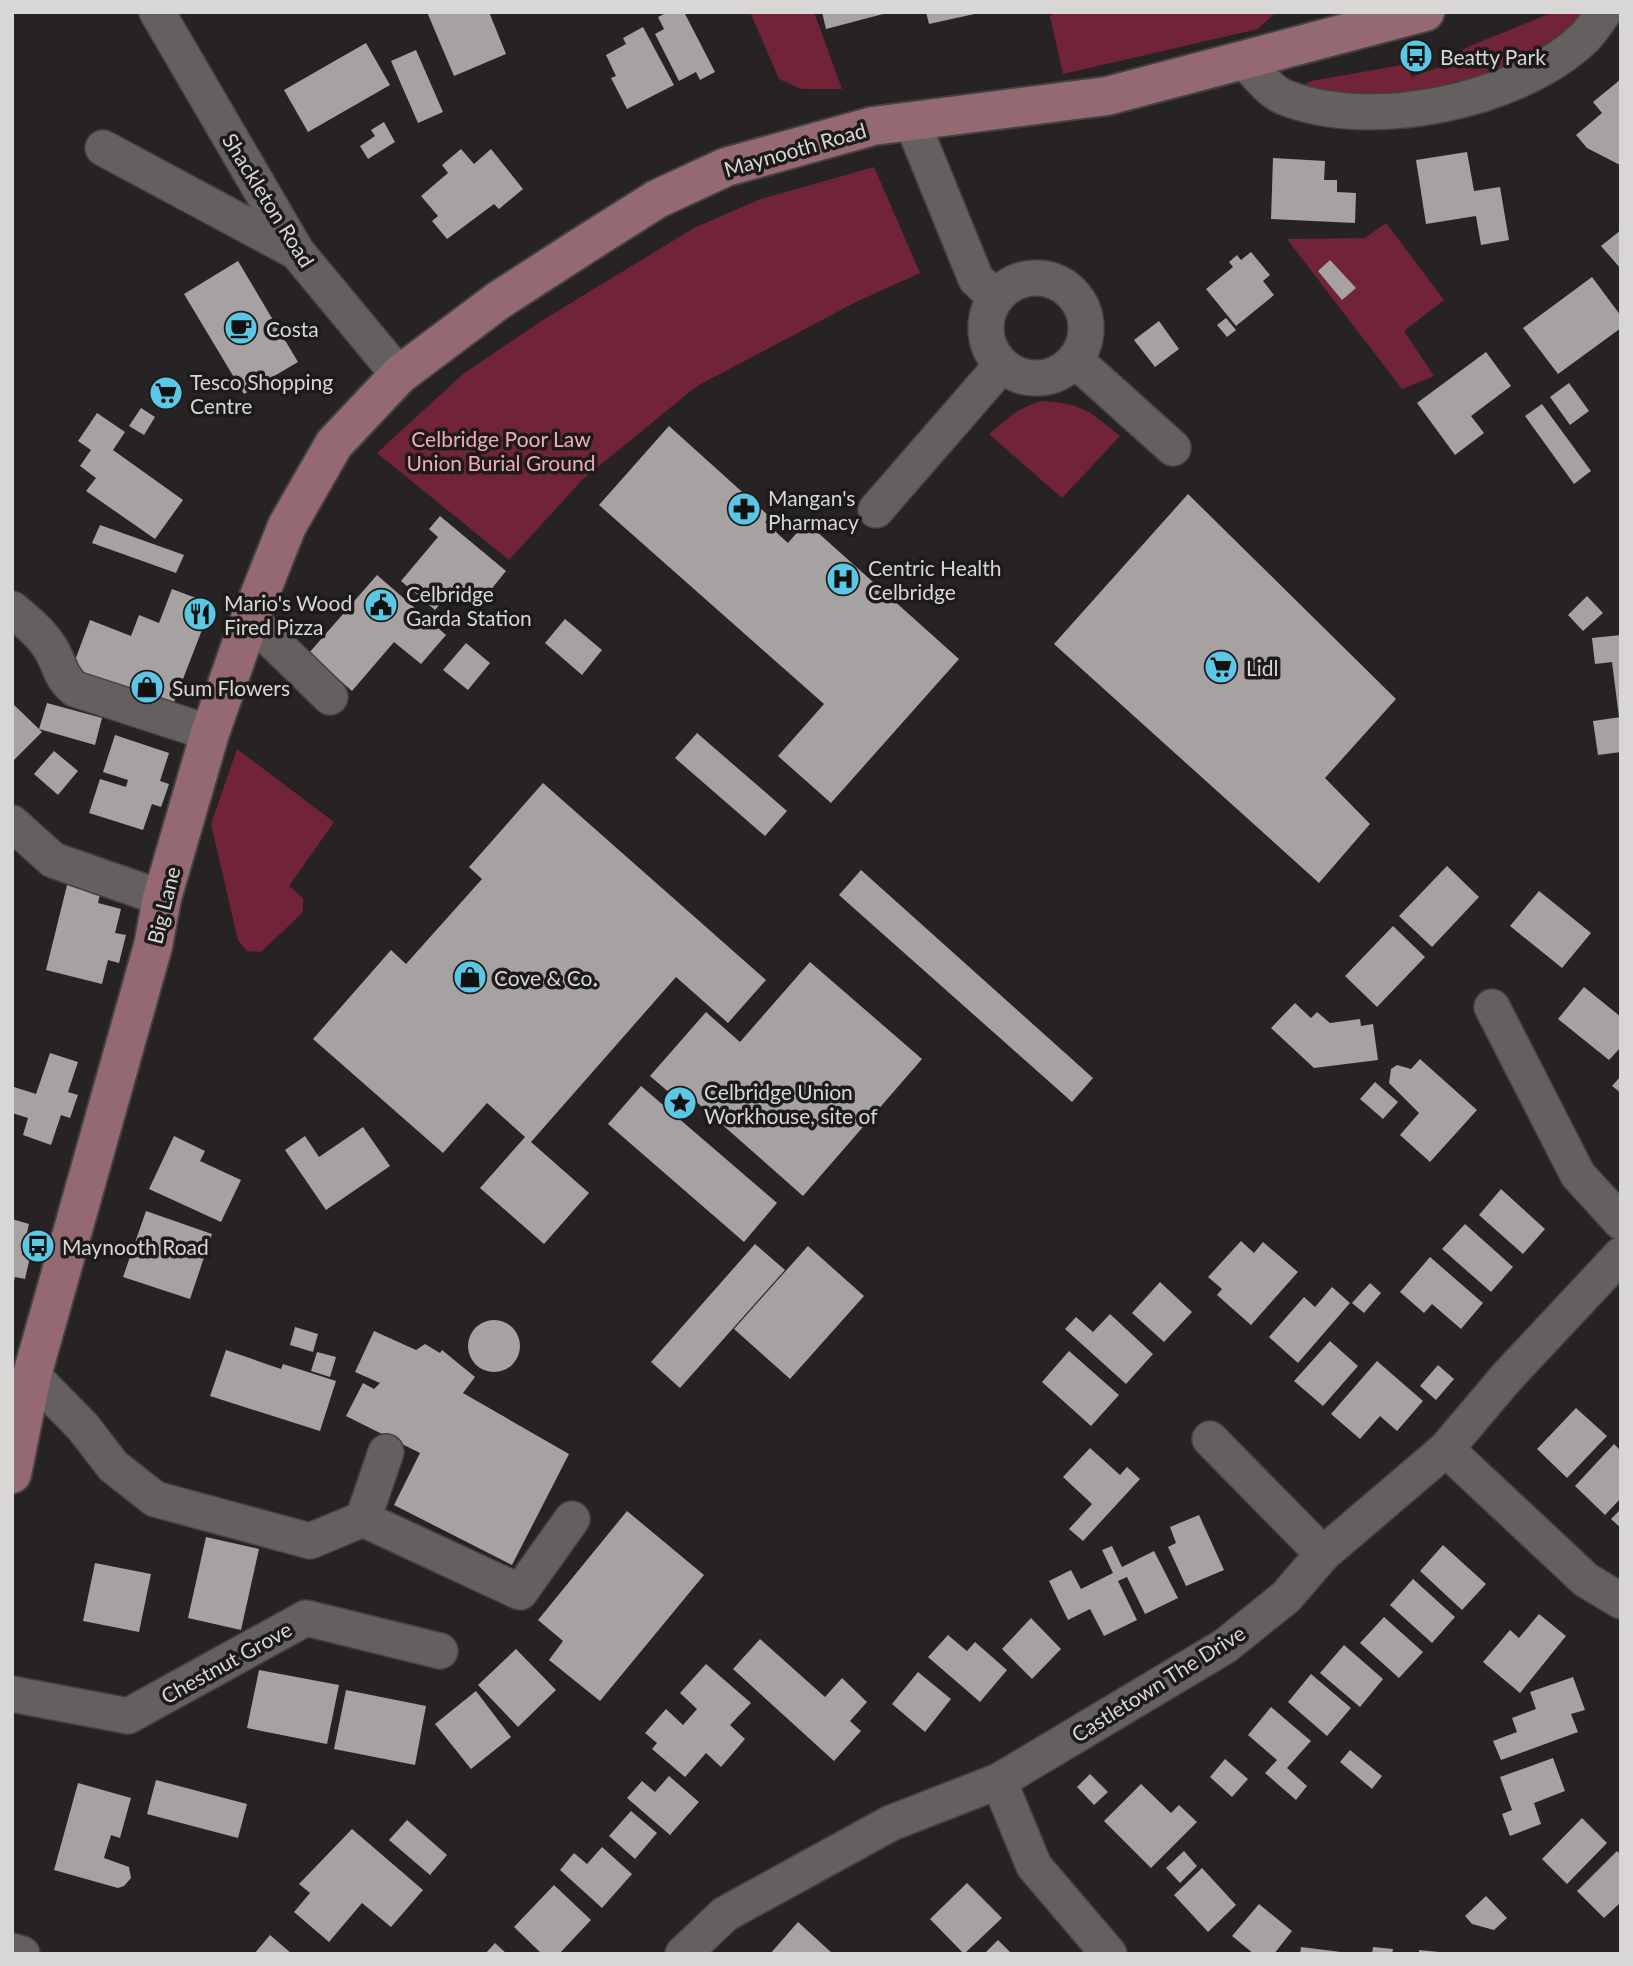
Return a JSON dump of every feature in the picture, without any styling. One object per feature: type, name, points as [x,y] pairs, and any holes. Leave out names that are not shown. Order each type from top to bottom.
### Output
[{"type":"main road","name":"Maynooth Road","points":[[399,375],[499,300],[657,199],[738,163],[873,126],[1107,96],[1245,62],[1360,21],[1425,12]]},
{"type":"main road","name":"Big Lane","points":[[12,1474],[26,1363],[153,946],[162,898],[209,733],[287,526],[334,444],[399,375]]},
{"type":"street","name":"Shackleton Road","points":[[157,12],[297,252],[399,375]]},
{"type":"street","points":[[1245,62],[1281,96],[1333,111],[1394,111],[1444,103],[1517,80],[1540,69],[1584,37],[1604,12]]},
{"type":"street","points":[[912,122],[976,279],[996,297]]},
{"type":"street","points":[[103,148],[297,252]]},
{"type":"street","points":[[1021,279],[1053,281],[1067,288],[1078,300],[1087,330],[1083,346],[1075,360],[1063,371],[1048,378],[1031,379],[1015,375],[1001,366],[986,340],[988,310],[996,297],[1007,286],[1021,279]]},
{"type":"street","points":[[1075,360],[1173,448]]},
{"type":"street","points":[[876,510],[1001,366]]},
{"type":"street","points":[[12,609],[41,635],[51,648],[63,678],[75,689],[209,733]]},
{"type":"street","points":[[250,619],[330,697]]},
{"type":"street","points":[[12,823],[53,860],[162,898]]},
{"type":"street","points":[[1492,1007],[1577,1175],[1621,1222]]},
{"type":"street","name":"Castletown The Drive","points":[[683,1954],[725,1914],[891,1822],[999,1781],[1225,1646],[1286,1597],[1324,1554],[1446,1449],[1506,1378],[1621,1255]]},
{"type":"street","points":[[26,1363],[83,1427],[113,1466],[155,1499],[310,1541],[363,1519],[520,1592],[572,1519]]},
{"type":"street","points":[[1210,1439],[1324,1554]]},
{"type":"street","points":[[1446,1449],[1586,1580],[1621,1601]]},
{"type":"street","points":[[363,1519],[386,1452]]},
{"type":"street","name":"Chestnut Grove","points":[[12,1694],[128,1716],[306,1618],[440,1651]]},
{"type":"street","points":[[999,1781],[1034,1866],[1109,1954]]},
{"type":"street","points":[[12,1951],[22,1954]]},
{"type":"green space","points":[[750,12],[814,12],[842,89],[801,89],[779,79]]},
{"type":"green space","points":[[1055,12],[1276,12],[1258,29],[1063,74],[1050,16]]},
{"type":"green space","points":[[1554,12],[1581,12],[1559,36],[1528,57],[1491,74],[1451,86],[1409,94],[1368,97],[1330,95],[1298,88],[1311,81],[1408,64],[1411,77],[1463,59],[1463,50],[1472,45]]},
{"type":"green space","name":"Celbridge Poor Law Union Burial Ground","points":[[874,167],[920,273],[858,301],[697,386],[583,479],[509,560],[377,453],[463,374],[543,320],[694,228],[758,200]]},
{"type":"green space","points":[[1386,223],[1444,300],[1404,331],[1434,376],[1402,389],[1287,239],[1365,238]]},
{"type":"green space","points":[[1040,401],[1075,406],[1100,420],[1120,436],[1062,498],[989,434],[1017,411]]},
{"type":"green space","points":[[237,749],[334,822],[289,886],[303,898],[303,912],[261,952],[247,951],[238,940],[211,824]]},
{"type":"building","points":[[427,12],[489,12],[506,54],[454,76]]},
{"type":"building","points":[[668,12],[684,12],[715,72],[700,80],[696,72],[679,81],[655,34],[664,29],[658,17]]},
{"type":"building","points":[[822,12],[887,12],[887,13],[826,29]]},
{"type":"building","points":[[926,12],[979,12],[979,13],[929,24]]},
{"type":"building","points":[[643,27],[674,85],[627,109],[611,78],[616,76],[606,55],[626,44],[623,38]]},
{"type":"building","points":[[366,43],[390,85],[308,132],[284,90]]},
{"type":"building","points":[[416,50],[443,112],[418,123],[391,61]]},
{"type":"building","points":[[1621,79],[1620,165],[1587,148],[1576,135],[1602,113],[1593,102]]},
{"type":"building","points":[[384,122],[395,142],[368,159],[360,146],[375,136],[371,130]]},
{"type":"building","points":[[461,149],[474,164],[491,149],[523,189],[499,209],[494,204],[447,239],[432,221],[438,216],[421,196],[448,173],[442,165]]},
{"type":"building","points":[[1467,152],[1474,191],[1500,187],[1509,240],[1481,245],[1476,216],[1426,224],[1416,160]]},
{"type":"building","points":[[1273,158],[1325,161],[1324,180],[1337,180],[1337,192],[1356,193],[1355,223],[1271,219]]},
{"type":"building","points":[[1621,230],[1621,269],[1601,246]]},
{"type":"building","points":[[1251,252],[1270,275],[1263,281],[1274,295],[1236,326],[1206,289],[1233,267],[1229,262],[1237,255],[1241,260]]},
{"type":"building","points":[[1330,260],[1356,288],[1342,300],[1318,271]]},
{"type":"building","name":"Costa","points":[[238,261],[298,362],[244,394],[184,294]]},
{"type":"building","points":[[1592,277],[1621,316],[1621,328],[1558,374],[1523,328]]},
{"type":"building","points":[[1226,318],[1236,330],[1227,337],[1217,325]]},
{"type":"building","points":[[1159,321],[1179,349],[1155,367],[1134,340]]},
{"type":"building","points":[[1486,352],[1511,386],[1471,416],[1484,433],[1455,455],[1417,403]]},
{"type":"building","points":[[1569,383],[1589,411],[1570,425],[1550,397]]},
{"type":"building","points":[[1542,404],[1591,471],[1574,484],[1525,416]]},
{"type":"building","points":[[141,408],[155,417],[144,435],[129,426]]},
{"type":"building","points":[[97,413],[125,432],[113,450],[183,500],[155,539],[86,491],[96,478],[80,466],[91,450],[78,441]]},
{"type":"building","points":[[669,426],[770,517],[765,522],[788,543],[806,522],[959,659],[831,803],[778,756],[824,704],[599,505]]},
{"type":"building","name":"Lidl","points":[[1188,494],[1396,699],[1325,778],[1370,824],[1319,883],[1054,644]]},
{"type":"building","points":[[440,516],[506,571],[477,607],[454,588],[435,610],[401,581],[438,537],[429,529]]},
{"type":"building","points":[[100,525],[184,555],[176,573],[92,543]]},
{"type":"building","name":"Celbridge Garda Station","points":[[377,575],[446,635],[421,664],[394,642],[352,691],[309,653]]},
{"type":"building","points":[[172,589],[212,604],[171,710],[71,671],[90,620],[131,636],[139,615],[159,623]]},
{"type":"building","points":[[1587,596],[1603,613],[1583,631],[1568,615]]},
{"type":"building","points":[[565,619],[602,650],[582,675],[545,643]]},
{"type":"building","points":[[1621,635],[1619,717],[1612,662],[1595,664],[1592,638]]},
{"type":"building","points":[[466,643],[490,663],[468,690],[443,670]]},
{"type":"building","points":[[12,703],[42,732],[12,762]]},
{"type":"building","points":[[47,703],[102,718],[95,745],[39,729]]},
{"type":"building","points":[[1621,717],[1621,752],[1598,755],[1593,721]]},
{"type":"building","points":[[697,733],[787,811],[765,836],[675,758]]},
{"type":"building","points":[[115,735],[169,753],[160,781],[169,784],[165,796],[161,807],[152,804],[143,830],[89,813],[100,779],[126,787],[128,780],[103,772]]},
{"type":"building","points":[[54,751],[78,771],[58,795],[34,774]]},
{"type":"building","points":[[543,783],[766,980],[728,1023],[676,977],[531,1142],[589,1193],[544,1244],[480,1188],[525,1137],[487,1103],[443,1153],[313,1039],[391,950],[406,964],[482,879],[469,867]]},
{"type":"building","points":[[1447,866],[1479,897],[1432,947],[1399,916]]},
{"type":"building","points":[[861,870],[1093,1078],[1072,1102],[839,895]]},
{"type":"building","points":[[68,881],[101,890],[98,903],[121,909],[115,933],[126,935],[119,963],[108,960],[102,984],[46,970]]},
{"type":"building","points":[[1539,891],[1591,933],[1562,968],[1510,926]]},
{"type":"building","points":[[1393,926],[1425,957],[1377,1007],[1345,976]]},
{"type":"building","points":[[810,962],[922,1059],[803,1196],[692,1098],[685,1106],[650,1076],[706,1012],[740,1042]]},
{"type":"building","points":[[1584,987],[1621,1017],[1621,1047],[1609,1060],[1558,1019]]},
{"type":"building","points":[[1295,1003],[1311,1018],[1317,1012],[1330,1023],[1360,1019],[1361,1026],[1373,1024],[1378,1060],[1314,1068],[1271,1028]]},
{"type":"building","points":[[50,1053],[78,1062],[68,1092],[78,1095],[70,1118],[61,1115],[51,1145],[23,1135],[28,1118],[12,1113],[14,1087],[36,1094]]},
{"type":"building","points":[[1420,1059],[1477,1110],[1430,1162],[1400,1135],[1419,1113],[1389,1083],[1391,1069],[1397,1065],[1411,1069]]},
{"type":"building","points":[[1621,1076],[1621,1093],[1612,1086]]},
{"type":"building","points":[[1375,1082],[1398,1102],[1383,1119],[1360,1099]]},
{"type":"building","points":[[641,1086],[777,1203],[744,1242],[608,1124]]},
{"type":"building","points":[[363,1127],[390,1166],[326,1210],[285,1150],[305,1136],[319,1157]]},
{"type":"building","points":[[174,1136],[205,1151],[200,1161],[241,1180],[221,1222],[149,1189]]},
{"type":"building","points":[[1501,1189],[1545,1229],[1523,1254],[1479,1215]]},
{"type":"building","points":[[146,1211],[212,1234],[190,1299],[123,1277]]},
{"type":"building","points":[[12,1219],[29,1224],[22,1255],[30,1257],[25,1279],[15,1277],[13,1285]]},
{"type":"building","points":[[1465,1224],[1513,1267],[1491,1292],[1442,1249]]},
{"type":"building","points":[[1241,1241],[1254,1253],[1263,1242],[1298,1272],[1251,1325],[1217,1295],[1222,1289],[1208,1277]]},
{"type":"building","points":[[755,1244],[785,1270],[680,1388],[651,1362]]},
{"type":"building","points":[[808,1246],[864,1296],[790,1379],[734,1329]]},
{"type":"building","points":[[1430,1257],[1483,1303],[1461,1329],[1432,1304],[1424,1313],[1400,1292]]},
{"type":"building","points":[[1160,1282],[1192,1312],[1164,1342],[1132,1313]]},
{"type":"building","points":[[1370,1283],[1381,1293],[1364,1313],[1352,1303]]},
{"type":"building","points":[[1332,1287],[1350,1303],[1298,1363],[1269,1337],[1304,1297],[1315,1307]]},
{"type":"building","points":[[1110,1314],[1153,1354],[1126,1384],[1065,1329],[1076,1317],[1093,1332]]},
{"type":"building","points":[[494,1320],[504,1322],[512,1328],[518,1336],[518,1356],[512,1364],[504,1370],[494,1372],[484,1370],[476,1364],[470,1356],[468,1346],[470,1336],[476,1328],[484,1322]]},
{"type":"building","points":[[295,1327],[318,1334],[313,1352],[290,1345]]},
{"type":"building","points":[[374,1331],[416,1350],[425,1344],[440,1353],[442,1350],[475,1377],[463,1393],[569,1454],[512,1565],[394,1505],[420,1453],[346,1416],[363,1383],[374,1389],[380,1383],[355,1372]]},
{"type":"building","points":[[1330,1341],[1358,1366],[1323,1406],[1294,1381]]},
{"type":"building","points":[[226,1350],[281,1369],[283,1364],[336,1381],[320,1431],[210,1396]]},
{"type":"building","points":[[1069,1351],[1119,1395],[1091,1426],[1042,1382]]},
{"type":"building","points":[[317,1352],[336,1357],[330,1377],[311,1371]]},
{"type":"building","points":[[1377,1361],[1423,1401],[1397,1431],[1380,1416],[1360,1439],[1331,1414]]},
{"type":"building","points":[[1438,1365],[1454,1379],[1436,1400],[1420,1386]]},
{"type":"building","points":[[1576,1408],[1607,1436],[1567,1478],[1537,1449]]},
{"type":"building","points":[[1614,1444],[1621,1451],[1621,1498],[1605,1515],[1575,1486]]},
{"type":"building","points":[[1090,1448],[1120,1475],[1127,1467],[1140,1479],[1083,1541],[1069,1529],[1092,1504],[1063,1477]]},
{"type":"building","points":[[1621,1509],[1621,1528],[1611,1519]]},
{"type":"building","points":[[627,1511],[704,1575],[600,1701],[549,1660],[563,1641],[538,1620]]},
{"type":"building","points":[[1199,1515],[1224,1570],[1186,1586],[1168,1547],[1176,1543],[1170,1527]]},
{"type":"building","points":[[206,1537],[259,1549],[241,1630],[188,1618]]},
{"type":"building","points":[[1443,1545],[1486,1584],[1462,1610],[1420,1571]]},
{"type":"building","points":[[1112,1546],[1122,1567],[1154,1551],[1178,1598],[1145,1614],[1127,1577],[1118,1581],[1137,1620],[1104,1636],[1090,1609],[1068,1620],[1049,1581],[1071,1570],[1081,1589],[1113,1573],[1102,1550]]},
{"type":"building","points":[[95,1563],[151,1574],[139,1632],[83,1621]]},
{"type":"building","points":[[1413,1579],[1455,1617],[1432,1643],[1390,1605]]},
{"type":"building","points":[[1539,1614],[1566,1636],[1520,1693],[1483,1662],[1510,1630],[1519,1638]]},
{"type":"building","points":[[1384,1617],[1423,1652],[1399,1678],[1360,1643]]},
{"type":"building","points":[[1031,1618],[1061,1649],[1032,1679],[1002,1649]]},
{"type":"building","points":[[948,1635],[967,1651],[975,1642],[1007,1670],[980,1702],[928,1657]]},
{"type":"building","points":[[760,1639],[825,1697],[842,1678],[867,1702],[850,1721],[861,1731],[834,1761],[733,1669]]},
{"type":"building","points":[[1344,1645],[1383,1679],[1360,1707],[1320,1673]]},
{"type":"building","points":[[516,1649],[556,1690],[518,1727],[478,1685]]},
{"type":"building","points":[[706,1664],[751,1703],[730,1725],[745,1739],[721,1767],[706,1753],[685,1777],[652,1749],[657,1743],[645,1733],[666,1709],[683,1725],[697,1709],[680,1693]]},
{"type":"building","points":[[259,1670],[339,1685],[327,1744],[247,1728]]},
{"type":"building","points":[[918,1672],[951,1699],[925,1732],[892,1704]]},
{"type":"building","points":[[1311,1674],[1351,1708],[1327,1736],[1288,1702]]},
{"type":"building","points":[[1573,1677],[1585,1710],[1571,1714],[1578,1732],[1501,1760],[1493,1741],[1517,1732],[1512,1718],[1536,1709],[1530,1692]]},
{"type":"building","points":[[346,1690],[426,1706],[415,1765],[334,1749]]},
{"type":"building","points":[[476,1691],[511,1737],[471,1769],[435,1724]]},
{"type":"building","points":[[1271,1707],[1311,1741],[1287,1768],[1307,1786],[1296,1800],[1265,1773],[1277,1760],[1248,1735]]},
{"type":"building","points":[[1350,1750],[1382,1776],[1372,1789],[1340,1762]]},
{"type":"building","points":[[1553,1758],[1565,1791],[1534,1803],[1541,1824],[1510,1836],[1502,1814],[1512,1810],[1500,1777]]},
{"type":"building","points":[[1225,1759],[1248,1779],[1232,1797],[1210,1777]]},
{"type":"building","points":[[1090,1774],[1108,1792],[1094,1805],[1077,1787]]},
{"type":"building","points":[[669,1776],[699,1802],[670,1835],[627,1798],[642,1781],[655,1792]]},
{"type":"building","points":[[156,1780],[247,1804],[238,1838],[147,1814]]},
{"type":"building","points":[[78,1783],[131,1798],[120,1838],[111,1835],[104,1858],[129,1867],[131,1878],[124,1886],[118,1888],[54,1870]]},
{"type":"building","points":[[1141,1784],[1171,1813],[1179,1805],[1197,1822],[1151,1868],[1104,1821]]},
{"type":"building","points":[[631,1811],[657,1833],[635,1859],[609,1836]]},
{"type":"building","points":[[1582,1818],[1607,1843],[1567,1884],[1542,1859]]},
{"type":"building","points":[[407,1820],[447,1855],[430,1875],[389,1840]]},
{"type":"building","points":[[352,1829],[423,1890],[391,1927],[362,1903],[329,1942],[294,1912],[310,1893],[299,1884]]},
{"type":"building","points":[[602,1847],[632,1874],[602,1908],[560,1870],[574,1853],[587,1864]]},
{"type":"building","points":[[1184,1851],[1197,1866],[1180,1883],[1166,1868]]},
{"type":"building","points":[[1617,1851],[1621,1855],[1621,1902],[1604,1918],[1577,1891]]},
{"type":"building","points":[[1202,1868],[1236,1905],[1208,1932],[1174,1895]]},
{"type":"building","points":[[967,1883],[1002,1918],[964,1954],[930,1919]]},
{"type":"building","points":[[554,1885],[591,1920],[559,1954],[542,1954],[514,1927]]},
{"type":"building","points":[[1486,1896],[1507,1918],[1494,1930],[1472,1924],[1465,1916]]},
{"type":"building","points":[[1259,1904],[1292,1931],[1274,1954],[1254,1954],[1232,1936]]},
{"type":"building","points":[[798,1922],[833,1954],[770,1954]]},
{"type":"building","points":[[270,1935],[292,1954],[254,1954]]},
{"type":"building","points":[[998,1940],[1012,1954],[984,1954]]},
{"type":"building","points":[[495,1943],[507,1954],[485,1954]]},
{"type":"building","points":[[1301,1947],[1341,1952],[1341,1954],[1300,1954]]},
{"type":"building","points":[[1373,1947],[1393,1949],[1392,1954],[1372,1954]]},
{"type":"building","points":[[1419,1950],[1439,1952],[1439,1954],[1419,1954]]},
{"type":"place","name":"Beatty Park","points":[[1416,56]]},
{"type":"place","name":"Costa","points":[[241,328]]},
{"type":"place","name":"Tesco Shopping Centre","points":[[166,393]]},
{"type":"place","name":"Mangan's Pharmacy","points":[[744,509]]},
{"type":"place","name":"Centric Health Celbridge","points":[[843,579]]},
{"type":"place","name":"Celbridge Garda Station","points":[[381,605]]},
{"type":"place","name":"Mario's Wood Fired Pizza","points":[[200,614]]},
{"type":"place","name":"Lidl","points":[[1221,667]]},
{"type":"place","name":"Sum Flowers","points":[[147,687]]},
{"type":"place","name":"Cove & Co.","points":[[470,977]]},
{"type":"place","name":"Celbridge Union Workhouse, site of","points":[[680,1103]]},
{"type":"place","name":"Maynooth Road","points":[[38,1246]]}]
